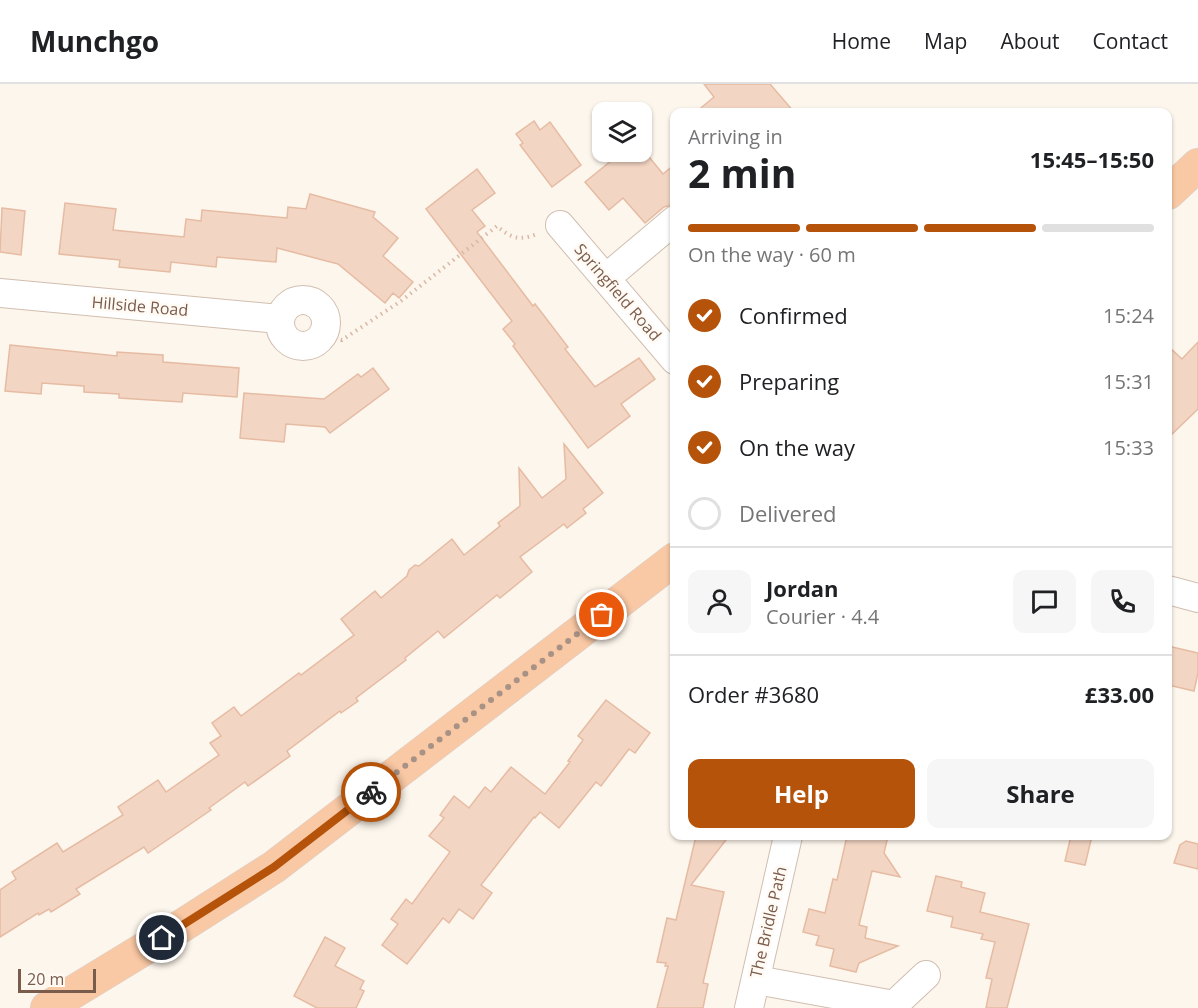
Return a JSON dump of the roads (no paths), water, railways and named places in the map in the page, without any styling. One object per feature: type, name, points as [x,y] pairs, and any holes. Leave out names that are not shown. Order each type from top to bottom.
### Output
[{"type":"highway","points":[[1172,189],[1198,165]]},
{"type":"highway","points":[[47,1008],[274,867],[670,563]]},
{"type":"street","points":[[606,278],[670,224]]},
{"type":"street","name":"Springfield Road","points":[[560,225],[670,354]]},
{"type":"street","name":"Hillside Road","points":[[0,294],[279,319]]},
{"type":"street","points":[[298,300],[311,300],[322,308],[327,321],[323,336],[315,344],[303,347],[291,343],[282,331],[279,319],[285,308],[298,300]]},
{"type":"street","points":[[1172,591],[1198,598]]},
{"type":"street","name":"The Bridle Path","points":[[750,1008],[787,840]]},
{"type":"street","points":[[756,980],[894,1005],[926,975]]}]
